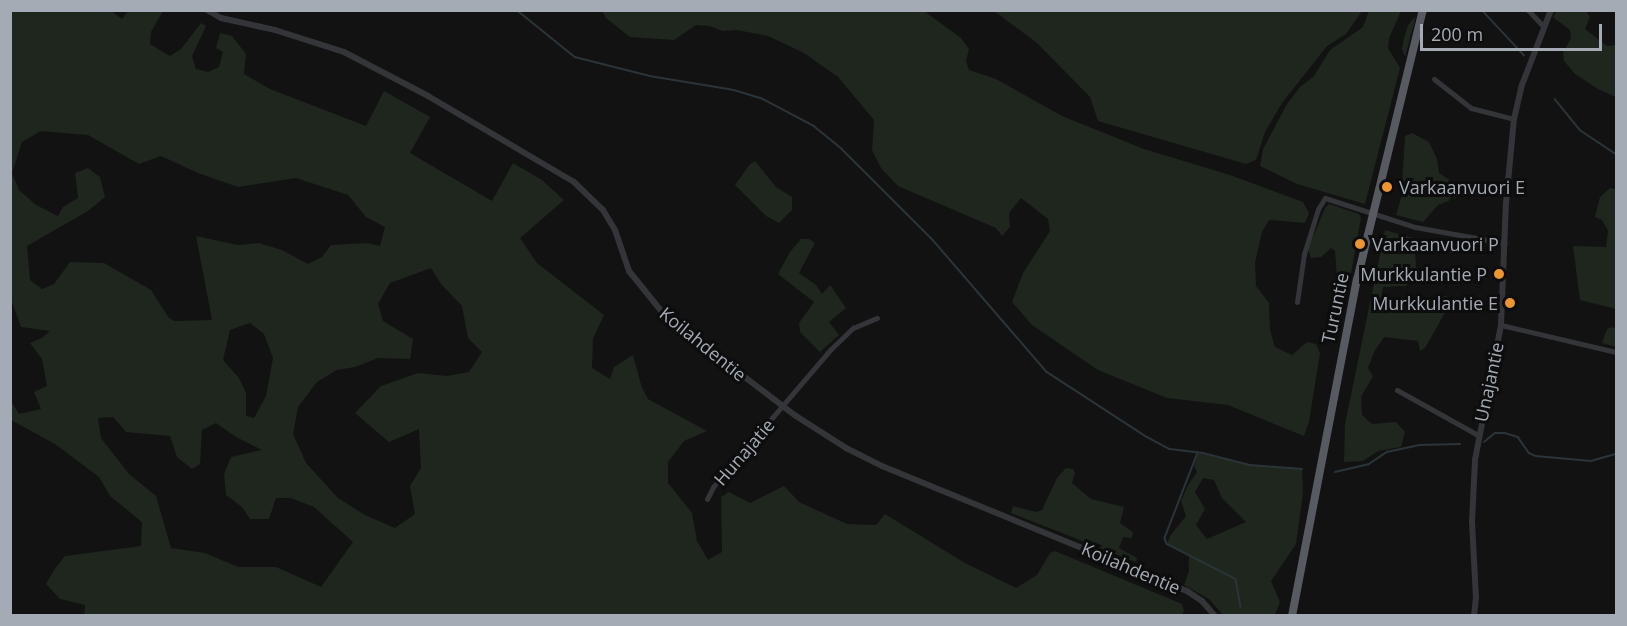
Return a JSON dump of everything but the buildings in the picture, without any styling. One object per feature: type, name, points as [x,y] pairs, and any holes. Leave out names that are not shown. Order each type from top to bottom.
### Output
[{"type":"highway","name":"Turuntie","points":[[1292,615],[1336,381],[1373,213],[1423,10]]},
{"type":"street","name":"Koilahdentie","points":[[207,10],[221,18],[275,30],[344,52],[428,96],[574,182],[603,210],[615,230],[630,271],[666,317],[783,406],[846,448],[882,466],[1186,591],[1202,601],[1215,615]]},
{"type":"street","points":[[1528,10],[1544,27]]},
{"type":"street","name":"Unajantie","points":[[1474,615],[1476,598],[1473,499],[1478,435],[1501,325],[1506,203],[1514,119],[1522,85],[1551,10]]},
{"type":"street","points":[[1434,79],[1472,108],[1514,119]]},
{"type":"street","points":[[1297,302],[1304,254],[1318,209],[1325,198],[1415,227],[1505,243]]},
{"type":"street","name":"Hunajatie","points":[[707,499],[713,487],[830,350],[850,330],[877,318]]},
{"type":"street","points":[[1501,325],[1617,352]]},
{"type":"street","points":[[1397,390],[1478,435]]},
{"type":"shaded area","points":[[11,10],[111,11],[122,19],[128,11],[163,11],[151,32],[150,44],[170,56],[181,49],[201,23],[206,26],[192,56],[196,69],[208,72],[219,67],[223,52],[216,48],[220,33],[232,36],[246,54],[244,74],[270,89],[366,126],[384,91],[430,117],[410,153],[492,201],[513,163],[542,180],[564,200],[520,238],[537,263],[604,315],[593,339],[592,368],[610,379],[614,367],[633,355],[642,388],[648,399],[707,431],[684,441],[668,462],[668,483],[692,513],[697,541],[708,560],[722,552],[721,497],[729,492],[750,503],[784,486],[799,502],[847,524],[876,525],[885,514],[965,563],[1016,588],[1037,575],[1050,553],[1055,551],[1182,604],[1184,611],[1181,616],[84,615],[85,605],[60,599],[46,584],[54,570],[65,556],[141,546],[142,522],[110,496],[99,477],[55,444],[11,420],[11,401],[19,414],[41,409],[34,392],[47,386],[42,359],[30,343],[42,338],[50,331],[21,327],[11,299]],"holes":[[[41,131],[88,135],[139,164],[161,156],[198,173],[238,187],[296,178],[348,195],[366,217],[385,227],[380,246],[367,243],[331,245],[322,257],[308,264],[282,250],[259,243],[238,245],[196,236],[212,320],[174,321],[169,318],[151,290],[104,263],[70,262],[54,284],[42,289],[30,280],[27,246],[88,211],[105,197],[100,177],[88,168],[75,173],[78,198],[63,207],[58,216],[36,205],[19,190],[12,173],[22,142]],[[431,268],[441,284],[462,306],[468,338],[482,352],[469,372],[447,376],[418,373],[381,386],[355,413],[389,442],[419,429],[421,468],[410,486],[415,514],[395,528],[365,515],[338,498],[306,463],[293,434],[298,407],[317,382],[337,370],[355,367],[378,358],[410,359],[413,339],[383,321],[378,304],[390,283]],[[250,323],[264,334],[273,358],[266,396],[254,418],[246,416],[246,393],[239,378],[223,360],[230,330]],[[113,417],[126,432],[170,436],[177,457],[192,469],[200,464],[202,430],[216,423],[236,437],[262,450],[231,457],[224,474],[226,495],[242,507],[250,519],[269,519],[276,498],[291,498],[314,507],[353,542],[321,587],[276,567],[238,567],[205,553],[171,548],[156,496],[129,474],[101,438],[98,418]]]},
{"type":"shaded area","points":[[602,11],[924,11],[961,38],[969,49],[966,61],[969,70],[996,79],[1062,116],[1144,149],[1230,175],[1303,202],[1309,213],[1305,223],[1269,220],[1262,232],[1255,263],[1256,286],[1269,303],[1270,330],[1275,347],[1292,355],[1307,342],[1316,344],[1320,353],[1309,422],[1304,436],[1228,405],[1167,398],[1098,370],[1032,325],[1012,302],[1023,273],[1050,231],[1048,219],[1021,198],[1009,213],[1010,227],[1002,236],[996,228],[898,186],[881,168],[872,150],[874,120],[838,77],[804,53],[768,36],[737,30],[723,31],[709,26],[696,25],[674,40],[630,37],[606,18]]},
{"type":"shaded area","points":[[994,11],[1362,11],[1346,34],[1327,46],[1282,103],[1265,132],[1256,160],[1246,164],[1098,121],[1090,97],[1037,43]]},
{"type":"shaded area","points":[[1369,11],[1401,11],[1389,38],[1388,48],[1400,68],[1365,204],[1297,184],[1260,166],[1263,149],[1287,104],[1300,87],[1314,76],[1330,50],[1363,27]]},
{"type":"shaded area","points":[[1557,11],[1586,11],[1590,17],[1585,29],[1607,46],[1616,45],[1616,97],[1598,89],[1575,74],[1564,61],[1563,53],[1571,38],[1570,30],[1553,17]]},
{"type":"shaded area","points":[[1416,16],[1405,57],[1402,49],[1404,38],[1408,25]]},
{"type":"shaded area","points":[[1412,133],[1429,142],[1437,159],[1439,173],[1453,186],[1449,201],[1438,205],[1423,222],[1396,215],[1401,198],[1405,136]]},
{"type":"shaded area","points":[[755,161],[776,187],[792,197],[792,210],[779,223],[766,216],[735,185],[750,164]]},
{"type":"shaded area","points":[[1610,188],[1616,189],[1616,309],[1580,300],[1573,246],[1606,247],[1608,231],[1602,220],[1595,217],[1600,197]]},
{"type":"shaded area","points":[[1329,204],[1359,214],[1361,218],[1350,279],[1337,278],[1335,251],[1331,248],[1321,257],[1311,258],[1308,249],[1325,208]]},
{"type":"shaded area","points":[[1385,230],[1420,240],[1415,254],[1417,276],[1406,286],[1383,287],[1381,298],[1388,306],[1400,311],[1412,302],[1428,310],[1438,308],[1440,297],[1447,296],[1451,302],[1425,348],[1420,351],[1418,341],[1384,337],[1374,352],[1368,368],[1373,376],[1361,397],[1362,415],[1372,424],[1396,422],[1405,432],[1401,447],[1378,451],[1363,461],[1344,462],[1345,424]]},
{"type":"shaded area","points":[[801,239],[809,239],[815,243],[799,273],[816,285],[822,294],[830,285],[846,308],[829,322],[839,335],[820,352],[800,332],[799,323],[814,302],[778,274],[790,252]]},
{"type":"shaded area","points":[[1613,327],[1616,329],[1616,347],[1602,343],[1607,329]]},
{"type":"shaded area","points":[[1198,453],[1250,465],[1302,469],[1303,493],[1296,544],[1271,581],[1280,602],[1275,615],[1223,615],[1209,599],[1184,585],[1189,571],[1189,555],[1167,544],[1170,536],[1186,516],[1181,501],[1197,472],[1194,466]],"holes":[[[1203,478],[1214,480],[1222,498],[1246,522],[1207,539],[1196,525],[1205,509],[1195,492]]]},
{"type":"shaded area","points":[[1066,468],[1073,469],[1075,473],[1072,483],[1091,499],[1124,507],[1120,523],[1133,532],[1132,538],[1123,537],[1119,548],[1137,558],[1136,562],[1011,513],[1013,506],[1036,512],[1042,510],[1057,478]]},
{"type":"waterway","points":[[517,10],[575,57],[650,76],[734,90],[761,98],[814,126],[842,149],[933,240],[1047,372],[1147,437],[1170,449],[1203,453],[1250,465],[1302,469]]},
{"type":"waterway","points":[[1482,10],[1524,55]]},
{"type":"waterway","points":[[1555,99],[1580,130],[1616,154]]},
{"type":"waterway","points":[[1484,442],[1495,433],[1505,433],[1518,437],[1529,453],[1536,456],[1591,461],[1616,454]]},
{"type":"waterway","points":[[1335,472],[1369,464],[1387,452],[1419,445],[1460,444]]},
{"type":"waterway","points":[[1198,453],[1165,538],[1167,544],[1236,579],[1241,607]]},
{"type":"place","name":"Varkaanvuori E","points":[[1387,187]]},
{"type":"place","name":"Varkaanvuori P","points":[[1360,244]]},
{"type":"place","name":"Murkkulantie P","points":[[1499,274]]},
{"type":"place","name":"Murkkulantie E","points":[[1510,303]]}]
